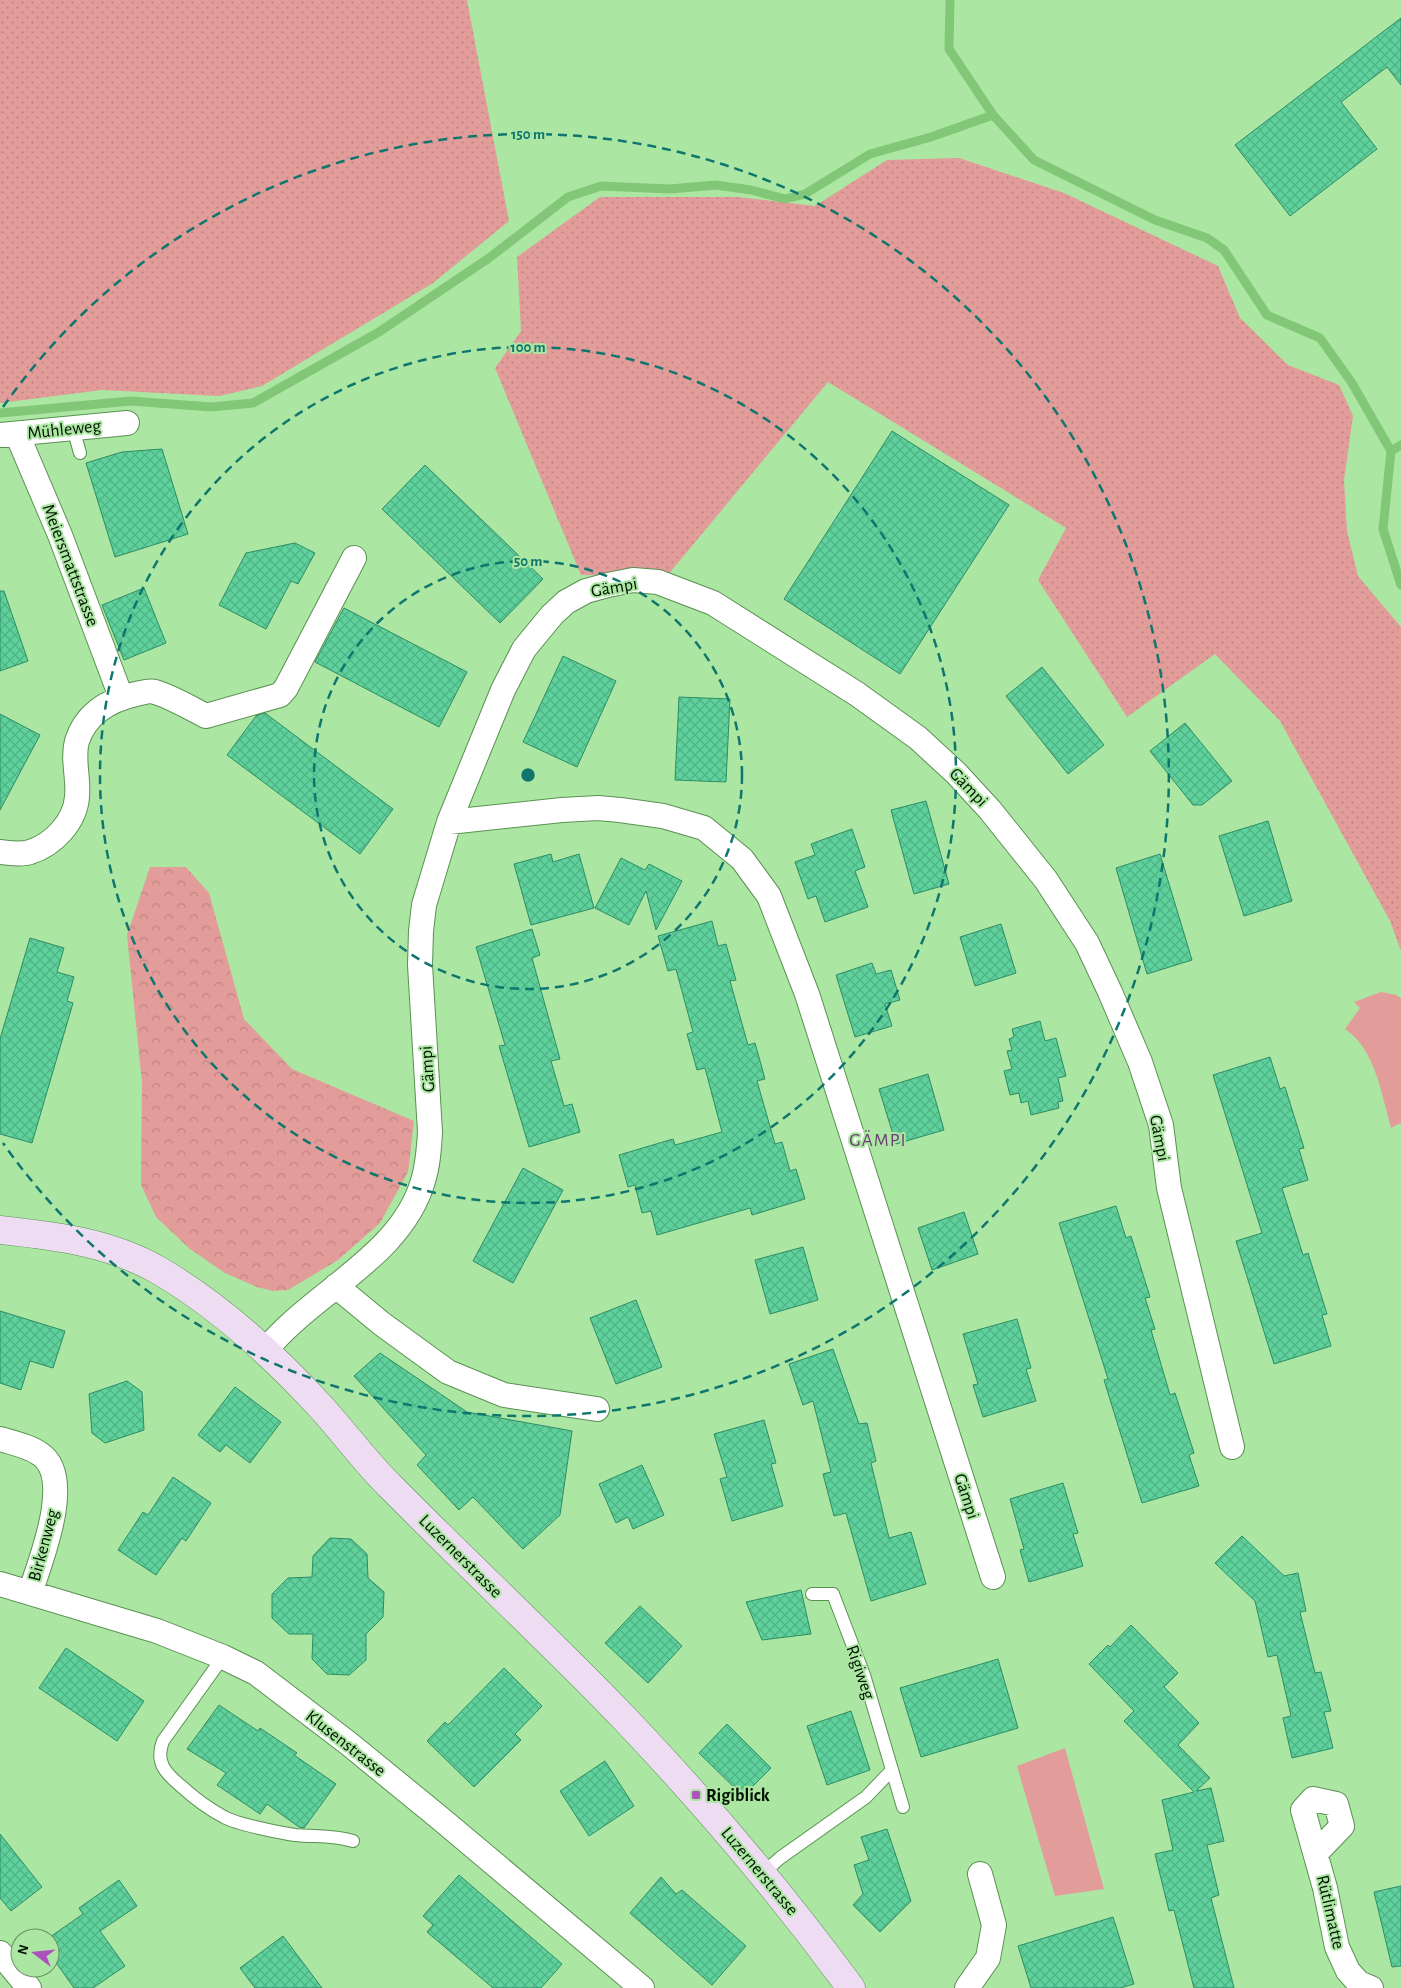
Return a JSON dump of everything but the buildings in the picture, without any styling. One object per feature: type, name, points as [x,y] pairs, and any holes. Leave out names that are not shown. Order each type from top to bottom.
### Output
[{"type":"main road","name":"Luzernerstrasse","points":[[0,1230],[55,1236],[94,1244],[126,1254],[155,1268],[188,1289],[266,1351],[320,1406],[389,1486],[623,1718],[696,1795],[807,1928],[851,1988]]},
{"type":"street","name":"Mühleweg","points":[[9,434],[127,423]]},
{"type":"street","name":"Meiersmattstrasse","points":[[9,434],[60,535],[121,697]]},
{"type":"street","points":[[0,852],[30,852],[48,843],[60,834],[71,818],[77,800],[78,779],[75,757],[80,734],[87,720],[100,708],[121,697],[153,691],[206,716],[280,695],[286,688],[354,558]]},
{"type":"street","name":"Gämpi","points":[[266,1351],[286,1328],[392,1237],[411,1208],[422,1183],[426,1168],[430,1132],[420,965],[424,905],[449,822],[503,690],[524,650],[537,631],[566,602],[586,591],[633,580],[658,582],[713,603],[857,694],[918,738],[990,810],[1046,880],[1087,943],[1140,1062],[1161,1125],[1169,1188],[1232,1447]]},
{"type":"street","name":"Gämpi","points":[[449,822],[598,808],[663,816],[704,828],[742,859],[769,896],[807,994],[993,1576]]},
{"type":"street","points":[[336,1286],[382,1324],[448,1372],[504,1395],[597,1410]]},
{"type":"street","name":"Birkenweg","points":[[0,1439],[41,1454],[50,1464],[55,1483],[56,1504],[30,1593]]},
{"type":"street","name":"Klusenstrasse","points":[[0,1584],[142,1626],[223,1657],[256,1673],[348,1743],[642,1988]]},
{"type":"street","name":"Rütlimatte","points":[[1316,1853],[1336,1947],[1348,1971],[1359,1982],[1371,1988]]},
{"type":"street","points":[[967,1988],[988,1958],[994,1925],[980,1874]]},
{"type":"street","points":[[0,1953],[29,1988]]},
{"type":"lane","points":[[73,428],[80,452]]},
{"type":"lane","name":"Rigiweg","points":[[812,1594],[833,1594],[864,1675],[903,1807]]},
{"type":"lane","points":[[223,1657],[163,1741],[159,1750],[160,1761],[171,1778],[199,1801],[226,1819],[291,1834],[339,1837],[353,1841]]},
{"type":"lane","points":[[763,1874],[780,1858],[866,1797],[891,1771]]},
{"type":"green space","points":[[0,0],[467,0],[509,221],[433,283],[262,386],[219,396],[102,390],[0,403]]},
{"type":"green space","points":[[959,158],[1064,193],[1218,266],[1240,318],[1288,365],[1339,385],[1353,416],[1344,480],[1347,531],[1358,576],[1401,627],[1401,951],[1390,921],[1280,721],[1215,654],[1127,717],[1038,580],[1066,528],[828,382],[667,576],[581,575],[495,368],[521,331],[517,257],[600,197],[738,197],[815,206],[887,160]]},
{"type":"green space","points":[[150,867],[186,867],[209,893],[244,1019],[292,1069],[414,1121],[408,1172],[380,1223],[338,1260],[288,1290],[273,1291],[257,1287],[225,1273],[190,1249],[156,1217],[141,1185],[142,1083],[127,935]]},
{"type":"green space","points":[[1381,992],[1401,998],[1401,1123],[1391,1128],[1376,1074],[1370,1060],[1364,1048],[1345,1029],[1360,1008],[1354,1002]]},
{"type":"green space","points":[[1065,1748],[1104,1889],[1055,1896],[1017,1766]]},
{"type":"waterway","points":[[950,0],[949,49],[993,115],[1034,160],[1155,220],[1207,238],[1224,250],[1267,315],[1320,338],[1352,383],[1391,451],[1383,529],[1401,585]]},
{"type":"waterway","points":[[0,413],[131,401],[211,407],[253,403],[379,332],[489,258],[568,197],[601,186],[670,189],[716,185],[751,190],[785,199],[805,194],[870,154],[931,137],[993,115]]},
{"type":"waterway","points":[[1391,451],[1401,445]]},
{"type":"place","name":"Rigiblick","points":[[696,1795]]},
{"type":"district","name":"GÄMPI","points":[[878,1139]]}]
